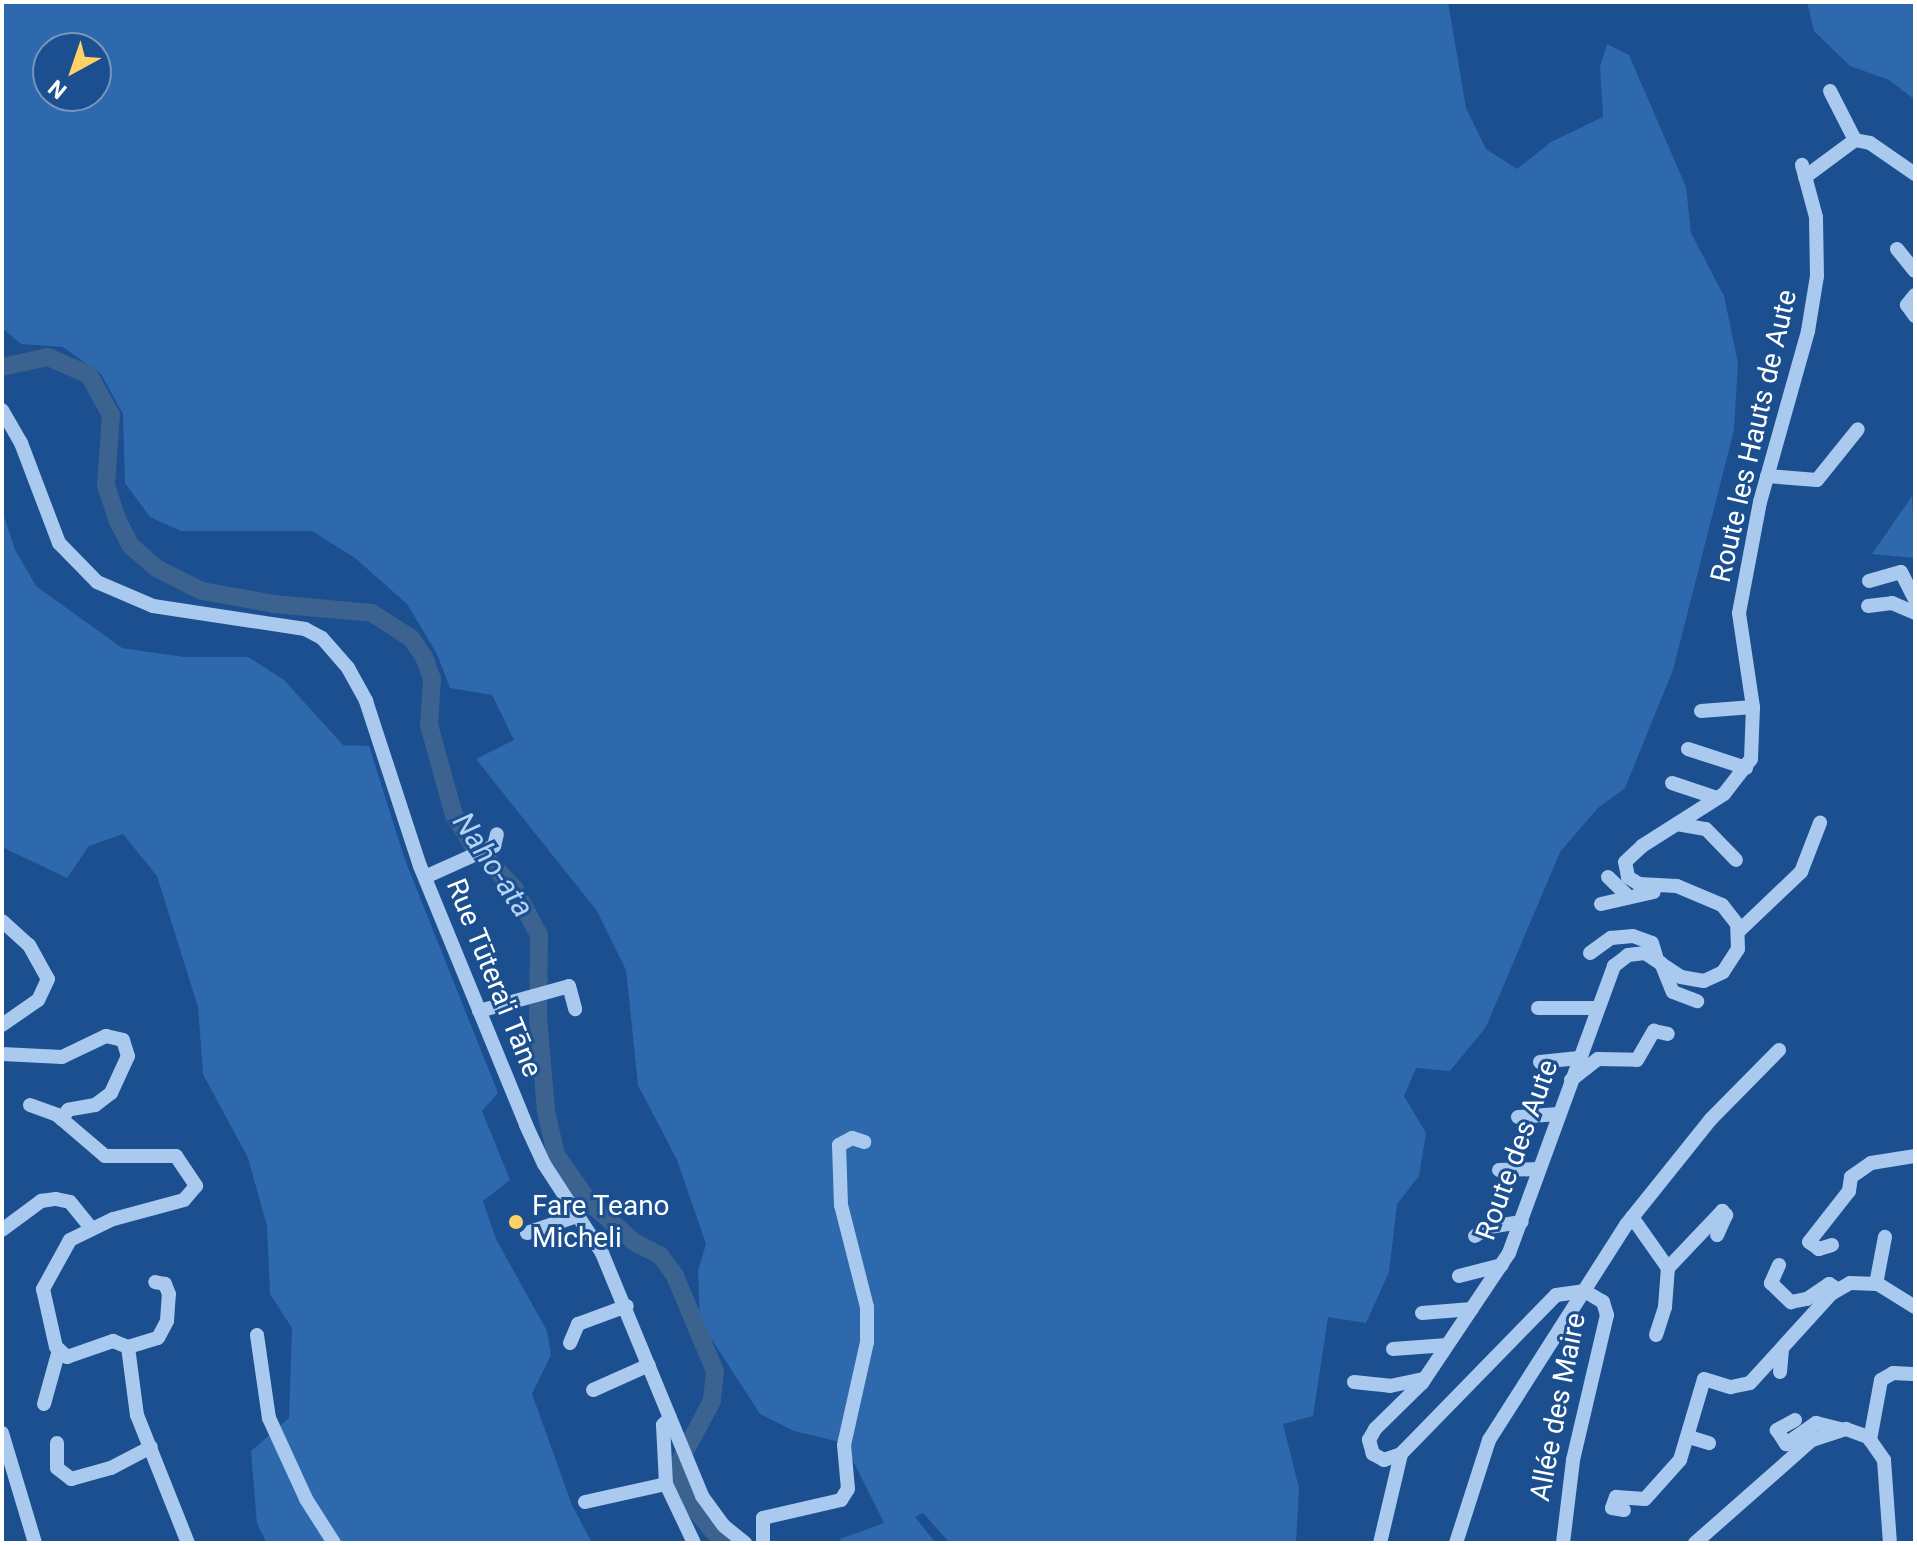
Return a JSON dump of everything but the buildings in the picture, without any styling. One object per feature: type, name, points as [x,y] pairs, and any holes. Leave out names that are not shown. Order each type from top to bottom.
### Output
[{"type":"street","points":[[1830,91],[1855,140],[1870,143],[1915,174]]},
{"type":"street","name":"Route les Hauts de Aute","points":[[1753,707],[1739,613],[1767,476],[1815,301],[1816,217],[1804,171],[1855,140]]},
{"type":"street","points":[[1897,249],[1915,271]]},
{"type":"street","points":[[1915,295],[1907,305],[1915,316]]},
{"type":"street","name":"Rue Tūtera'i Tāne","points":[[2,410],[21,443],[59,543],[97,582],[153,606],[283,624],[322,638],[366,701],[425,877],[544,1164],[602,1253],[627,1306],[690,1472],[717,1517],[745,1543]]},
{"type":"street","points":[[1767,476],[1817,480],[1858,429]]},
{"type":"street","points":[[1869,581],[1901,572],[1915,599]]},
{"type":"street","points":[[1876,605],[1915,613]]},
{"type":"street","points":[[1701,711],[1753,707],[1746,768],[1717,798],[1625,862],[1633,881],[1713,898],[1739,931],[1801,872],[1820,823]]},
{"type":"street","points":[[1688,749],[1746,768]]},
{"type":"street","points":[[1672,783],[1717,798]]},
{"type":"street","points":[[1677,824],[1706,829],[1736,860]]},
{"type":"street","points":[[425,877],[494,846],[497,834]]},
{"type":"street","points":[[1608,877],[1629,897]]},
{"type":"street","points":[[1601,904],[1655,892],[1659,886]]},
{"type":"street","points":[[2,921],[29,945],[48,979],[38,1000],[2,1025]]},
{"type":"street","name":"Route des Aute","points":[[1401,1454],[1377,1458],[1369,1440],[1424,1379],[1502,1265],[1522,1222],[1596,1008],[1619,960],[1636,953],[1658,961],[1691,981],[1715,978],[1732,962],[1739,931]]},
{"type":"street","points":[[1590,953],[1611,938],[1633,936],[1652,943],[1673,992],[1697,1001]]},
{"type":"street","points":[[479,1011],[569,986],[575,1009]]},
{"type":"street","points":[[1538,1008],[1596,1008]]},
{"type":"street","points":[[1571,1081],[1598,1059],[1637,1060],[1654,1031],[1668,1034]]},
{"type":"street","points":[[2,1054],[62,1057],[106,1036],[123,1040],[128,1056],[111,1093],[95,1105],[68,1110],[62,1119]]},
{"type":"street","points":[[1456,1543],[1489,1440],[1632,1217],[1711,1119],[1779,1050]]},
{"type":"street","points":[[1540,1062],[1579,1058]]},
{"type":"street","points":[[30,1105],[62,1119],[105,1156],[176,1156],[195,1183],[184,1200],[91,1228],[70,1240],[44,1282],[48,1322],[59,1350],[67,1357],[113,1341],[128,1347],[154,1340],[165,1327],[169,1291],[165,1284],[155,1282]]},
{"type":"street","points":[[1518,1117],[1559,1114]]},
{"type":"street","points":[[763,1543],[763,1518],[841,1500],[848,1489],[844,1445],[867,1342],[867,1307],[841,1205],[839,1145],[852,1138],[864,1142]]},
{"type":"street","points":[[1796,1233],[1801,1235],[1871,1163],[1915,1156]]},
{"type":"street","points":[[1499,1170],[1539,1169]]},
{"type":"street","points":[[1832,1245],[1819,1249],[1809,1242],[1849,1186]]},
{"type":"street","points":[[2,1230],[41,1201],[56,1199],[70,1202],[91,1228]]},
{"type":"street","points":[[1656,1335],[1665,1307],[1668,1267],[1722,1211],[1726,1215],[1717,1235]]},
{"type":"street","points":[[527,1233],[577,1216]]},
{"type":"street","points":[[1632,1217],[1668,1267]]},
{"type":"street","points":[[1475,1236],[1489,1227],[1522,1222]]},
{"type":"street","points":[[1876,1284],[1885,1237]]},
{"type":"street","points":[[1459,1276],[1502,1265]]},
{"type":"street","points":[[1779,1265],[1771,1283],[1791,1302],[1807,1299],[1829,1284],[1837,1289]]},
{"type":"street","points":[[1624,1510],[1612,1508],[1616,1497],[1645,1499],[1672,1472],[1689,1437],[1704,1379],[1731,1387],[1750,1383],[1837,1289],[1859,1281],[1876,1284],[1915,1307]]},
{"type":"street","points":[[1380,1543],[1401,1454],[1556,1295],[1585,1291]]},
{"type":"street","name":"Allée des Maire","points":[[1563,1543],[1573,1460],[1607,1315],[1603,1302],[1585,1291]]},
{"type":"street","points":[[570,1343],[578,1324],[627,1306]]},
{"type":"street","points":[[1422,1313],[1472,1309]]},
{"type":"street","points":[[257,1335],[269,1418],[306,1499],[334,1543]]},
{"type":"street","points":[[1393,1349],[1447,1345]]},
{"type":"street","points":[[128,1347],[137,1415],[188,1543]]},
{"type":"street","points":[[1780,1372],[1782,1348]]},
{"type":"street","points":[[44,1404],[59,1350]]},
{"type":"street","points":[[593,1390],[649,1365]]},
{"type":"street","points":[[1890,1543],[1886,1469],[1870,1440],[1881,1380],[1893,1373],[1913,1374]]},
{"type":"street","points":[[1354,1382],[1390,1386],[1424,1379]]},
{"type":"street","points":[[670,1418],[663,1425],[666,1484],[694,1543]]},
{"type":"street","points":[[1795,1420],[1777,1430],[1786,1444],[1816,1423],[1870,1440]]},
{"type":"street","points":[[1695,1543],[1812,1440],[1841,1429]]},
{"type":"street","points":[[2,1433],[7,1467],[35,1543]]},
{"type":"street","points":[[1689,1437],[1709,1443]]},
{"type":"street","points":[[57,1443],[58,1471],[71,1479],[111,1468],[151,1447]]},
{"type":"street","points":[[585,1502],[666,1484]]},
{"type":"shaded area","points":[[2,2],[1448,2],[1466,108],[1486,149],[1517,169],[1551,142],[1603,117],[1600,67],[1607,44],[1629,55],[1686,187],[1691,233],[1724,296],[1738,363],[1734,430],[1673,670],[1625,788],[1598,808],[1560,852],[1486,1027],[1450,1071],[1416,1068],[1404,1096],[1426,1133],[1419,1176],[1397,1204],[1389,1272],[1366,1323],[1328,1317],[1313,1416],[1283,1424],[1299,1488],[1296,1543],[950,1543],[923,1513],[915,1517],[936,1543],[841,1543],[840,1539],[884,1523],[844,1443],[794,1431],[760,1414],[700,1321],[698,1271],[706,1244],[677,1160],[638,1085],[626,970],[597,911],[476,759],[514,740],[492,695],[450,688],[437,654],[407,604],[355,558],[312,531],[181,531],[150,517],[125,483],[123,414],[101,374],[63,347],[21,344],[2,328]]},
{"type":"shaded area","points":[[1807,2],[1915,2],[1915,100],[1889,80],[1850,66],[1814,31]]},
{"type":"shaded area","points":[[1912,496],[1915,558],[1872,554]]},
{"type":"shaded area","points":[[2,510],[15,550],[36,586],[122,648],[184,657],[248,657],[284,680],[343,745],[369,746],[405,860],[498,1093],[482,1111],[510,1180],[483,1201],[496,1239],[547,1331],[551,1355],[532,1394],[572,1505],[592,1543],[267,1543],[257,1524],[251,1451],[289,1418],[292,1328],[270,1294],[267,1226],[248,1158],[203,1074],[198,1007],[157,876],[123,834],[89,846],[67,878],[2,847]]},
{"type":"waterway","name":"Naho-ata","points":[[2,367],[48,357],[89,375],[111,415],[106,485],[118,521],[131,546],[156,568],[202,591],[274,604],[372,613],[411,638],[424,657],[432,679],[429,725],[454,815],[472,844],[514,888],[539,935],[538,1017],[546,1111],[556,1155],[589,1202],[634,1242],[660,1255],[675,1276],[715,1371],[712,1401],[676,1468],[689,1502],[723,1543]]},
{"type":"place","name":"Fare Teano Micheli","points":[[516,1222]]}]
